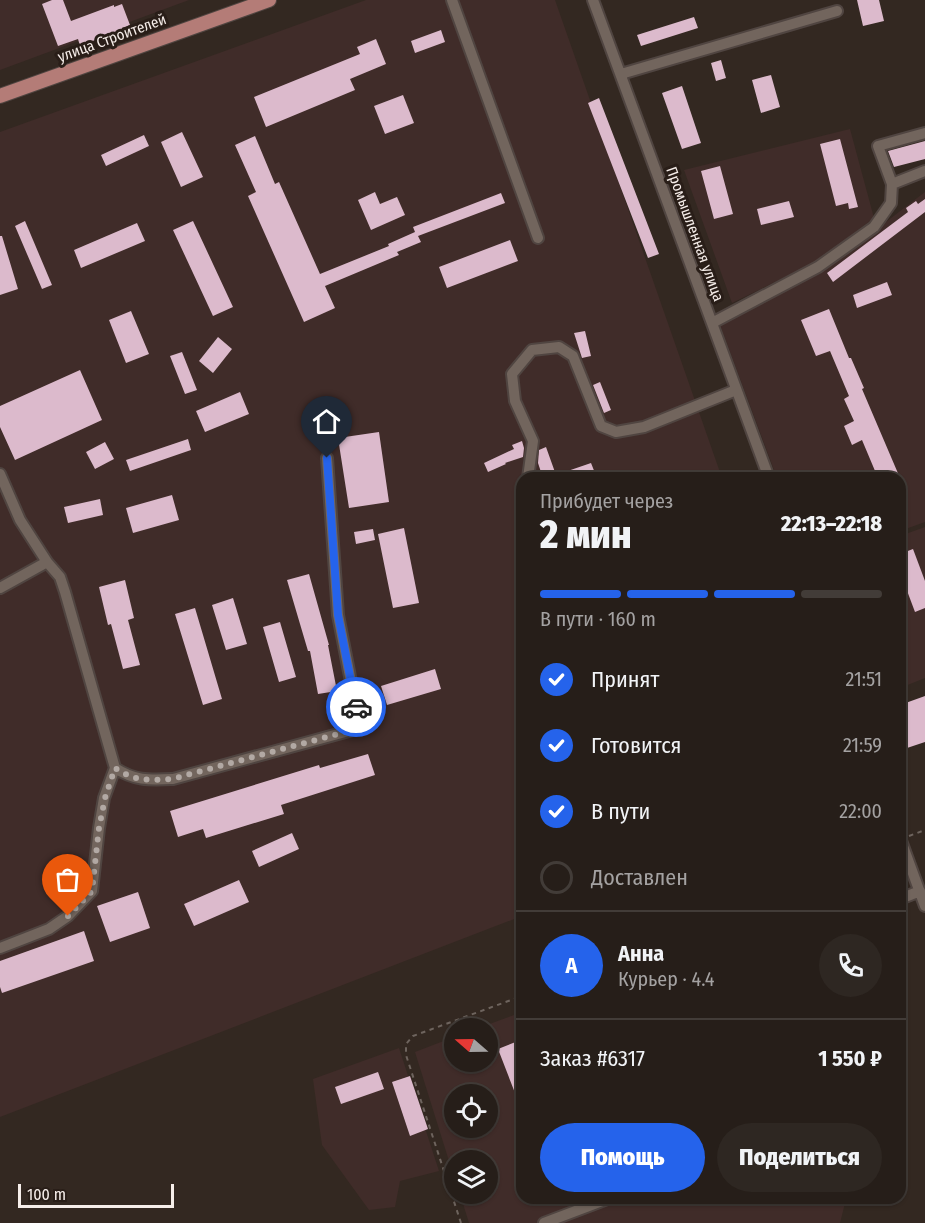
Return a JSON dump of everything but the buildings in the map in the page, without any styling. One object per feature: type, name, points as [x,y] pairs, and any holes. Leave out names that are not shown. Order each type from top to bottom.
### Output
[{"type":"main road","name":"улица Строителей","points":[[0,96],[269,0]]},
{"type":"street","points":[[452,0],[538,238]]},
{"type":"street","name":"Промышленная улица","points":[[593,0],[767,472]]},
{"type":"street","points":[[621,74],[837,11]]},
{"type":"street","points":[[712,323],[818,267],[874,227],[891,203],[892,184],[878,146],[925,133]]},
{"type":"street","points":[[892,184],[925,171]]},
{"type":"street","points":[[529,472],[532,441],[515,401],[512,374],[532,350],[559,347],[573,356],[601,426],[616,432],[644,427],[736,390]]},
{"type":"street","points":[[115,768],[130,777],[142,780],[172,779],[360,728],[338,615],[327,458]]},
{"type":"street","points":[[0,474],[20,520],[47,562],[60,577],[115,768],[105,798],[99,828],[92,891],[68,916],[49,929],[0,948]]},
{"type":"street","points":[[0,588],[47,562]]},
{"type":"street","points":[[906,855],[925,906]]},
{"type":"street","points":[[906,897],[920,891]]},
{"type":"street","points":[[544,1223],[594,1204]]},
{"type":"path","points":[[906,837],[925,830]]},
{"type":"path","points":[[461,1223],[406,1055],[406,1044],[413,1036],[516,998]]},
{"type":"shaded area","points":[[0,0],[189,0],[0,70]]},
{"type":"shaded area","points":[[366,0],[555,0],[720,472],[516,472],[516,918],[0,1117],[0,132]]},
{"type":"shaded area","points":[[850,129],[874,218],[816,262],[732,303],[684,170]]},
{"type":"shaded area","points":[[925,192],[925,522],[906,529],[906,472],[775,472],[720,325],[822,271]]},
{"type":"shaded area","points":[[925,527],[925,678],[906,686],[906,534]]},
{"type":"shaded area","points":[[516,1014],[516,1204],[845,1204],[840,1223],[469,1223],[463,1204],[498,1204],[498,1150],[446,1150],[415,1052],[444,1041],[444,1072],[498,1072],[498,1021]]},
{"type":"shaded area","points":[[399,1048],[439,1171],[400,1181],[395,1207],[369,1210],[322,1145],[313,1079]]},
{"type":"way so far","points":[[68,916],[92,891],[99,828],[105,798],[115,768],[130,777],[142,780],[172,779],[360,728],[356,707]]},
{"type":"route","points":[[327,458],[338,615],[356,707]]}]
